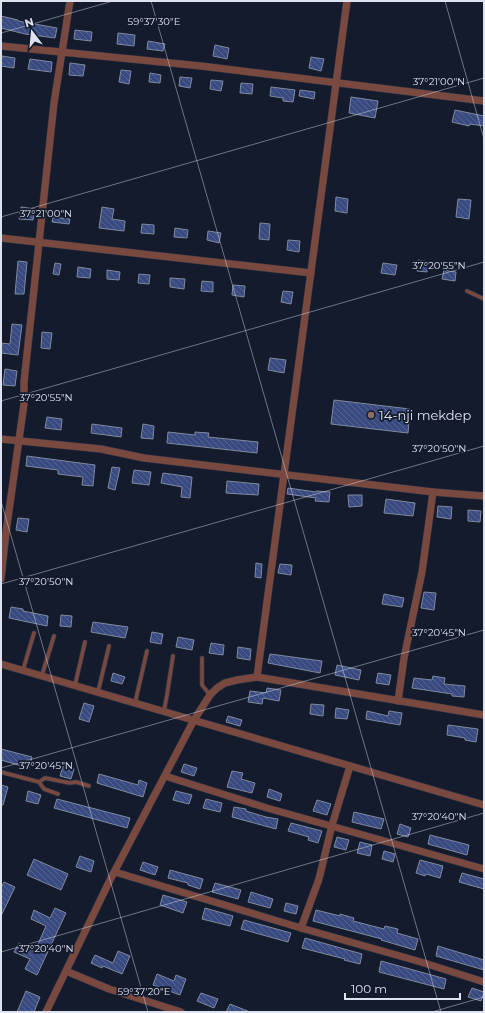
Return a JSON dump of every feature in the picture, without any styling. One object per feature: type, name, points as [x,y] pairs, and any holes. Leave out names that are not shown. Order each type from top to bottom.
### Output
[{"type":"street","points":[[1,579],[24,404],[24,382],[54,103],[70,1]]},
{"type":"street","points":[[257,677],[347,1]]},
{"type":"street","points":[[1,46],[201,66],[484,101]]},
{"type":"street","points":[[1,238],[311,273]]},
{"type":"street","points":[[1,439],[101,449],[144,458],[433,492],[484,496]]},
{"type":"street","points":[[398,700],[404,658],[422,572],[433,492]]},
{"type":"street","points":[[1,664],[484,805]]},
{"type":"street","points":[[46,1012],[114,872],[194,720],[210,695],[217,688],[225,683],[257,677],[484,715]]},
{"type":"street","points":[[301,928],[319,880],[332,825],[350,766]]},
{"type":"street","points":[[165,776],[267,808],[332,825],[484,869]]},
{"type":"street","points":[[114,872],[301,928],[422,962],[484,982]]},
{"type":"street","points":[[66,971],[109,989],[181,1012]]},
{"type":"lane","points":[[468,291],[484,299]]},
{"type":"lane","points":[[23,670],[34,633]]},
{"type":"lane","points":[[42,675],[54,636]]},
{"type":"lane","points":[[75,685],[85,642]]},
{"type":"lane","points":[[98,692],[109,646]]},
{"type":"lane","points":[[135,703],[147,651]]},
{"type":"lane","points":[[164,711],[173,656]]},
{"type":"lane","points":[[202,658],[202,685],[210,695]]},
{"type":"lane","points":[[1,772],[40,782],[44,789],[58,794]]},
{"type":"lane","points":[[40,782],[45,778],[70,783],[76,782],[90,786]]},
{"type":"building","points":[[1,16],[18,21],[57,28],[55,38],[25,34],[1,28]]},
{"type":"building","points":[[75,30],[92,32],[91,41],[74,39]]},
{"type":"building","points":[[118,33],[135,35],[134,46],[117,44]]},
{"type":"building","points":[[148,41],[165,44],[163,51],[147,49]]},
{"type":"building","points":[[215,45],[229,48],[227,59],[213,56]]},
{"type":"building","points":[[2,56],[15,58],[14,68],[1,66]]},
{"type":"building","points":[[311,57],[324,59],[321,71],[309,68]]},
{"type":"building","points":[[30,59],[52,62],[51,72],[28,69]]},
{"type":"building","points":[[70,63],[85,65],[83,76],[69,75]]},
{"type":"building","points":[[121,70],[131,71],[129,84],[119,82]]},
{"type":"building","points":[[150,73],[161,75],[160,83],[149,82]]},
{"type":"building","points":[[180,77],[192,78],[190,88],[179,86]]},
{"type":"building","points":[[211,80],[223,81],[221,91],[210,89]]},
{"type":"building","points":[[241,83],[253,84],[252,94],[240,93]]},
{"type":"building","points":[[271,87],[295,90],[293,102],[283,101],[283,98],[270,96]]},
{"type":"building","points":[[300,90],[315,92],[314,99],[299,96]]},
{"type":"building","points":[[351,97],[378,101],[375,118],[349,113]]},
{"type":"building","points":[[455,110],[484,116],[484,126],[470,124],[469,126],[452,122]]},
{"type":"building","points":[[336,197],[348,199],[347,213],[335,211]]},
{"type":"building","points":[[458,199],[471,200],[469,219],[456,217]]},
{"type":"building","points":[[21,207],[35,209],[33,220],[19,219]]},
{"type":"building","points":[[102,207],[114,209],[112,219],[125,221],[124,231],[99,228]]},
{"type":"building","points":[[53,217],[70,219],[69,224],[52,222]]},
{"type":"building","points":[[260,223],[270,224],[269,240],[259,239]]},
{"type":"building","points":[[142,224],[154,225],[154,234],[141,233]]},
{"type":"building","points":[[175,228],[188,230],[187,238],[174,237]]},
{"type":"building","points":[[208,231],[221,233],[219,243],[207,240]]},
{"type":"building","points":[[288,240],[300,241],[299,252],[287,250]]},
{"type":"building","points":[[418,260],[428,262],[427,272],[417,271]]},
{"type":"building","points":[[18,261],[27,262],[24,294],[15,294]]},
{"type":"building","points":[[55,263],[61,264],[59,275],[53,274]]},
{"type":"building","points":[[383,263],[397,265],[395,275],[381,273]]},
{"type":"building","points":[[78,267],[91,269],[90,278],[77,277]]},
{"type":"building","points":[[107,270],[120,272],[119,280],[107,279]]},
{"type":"building","points":[[444,270],[456,272],[455,281],[442,279]]},
{"type":"building","points":[[139,274],[150,275],[149,284],[138,283]]},
{"type":"building","points":[[170,278],[185,279],[184,289],[170,287]]},
{"type":"building","points":[[202,281],[213,282],[213,292],[201,291]]},
{"type":"building","points":[[233,285],[245,286],[244,297],[232,295]]},
{"type":"building","points":[[283,291],[293,292],[291,304],[281,302]]},
{"type":"building","points":[[12,324],[22,325],[18,355],[1,353],[1,343],[10,344]]},
{"type":"building","points":[[42,332],[52,333],[50,349],[41,348]]},
{"type":"building","points":[[270,358],[286,360],[284,373],[268,370]]},
{"type":"building","points":[[5,369],[17,371],[15,386],[3,385]]},
{"type":"building","points":[[334,400],[410,409],[408,433],[331,424]]},
{"type":"building","points":[[47,417],[62,419],[61,430],[45,428]]},
{"type":"building","points":[[92,424],[122,428],[121,437],[91,433]]},
{"type":"building","points":[[143,424],[154,426],[153,439],[141,438]]},
{"type":"building","points":[[168,432],[195,435],[195,432],[209,433],[208,437],[258,442],[257,453],[167,443]]},
{"type":"building","points":[[27,456],[95,465],[93,486],[82,485],[83,477],[58,474],[58,470],[26,466]]},
{"type":"building","points":[[112,467],[120,468],[115,490],[108,488]]},
{"type":"building","points":[[134,470],[151,472],[149,485],[132,483]]},
{"type":"building","points":[[163,473],[192,477],[190,498],[181,497],[182,487],[161,483]]},
{"type":"building","points":[[227,481],[259,484],[258,495],[226,493]]},
{"type":"building","points":[[288,488],[316,492],[330,492],[329,502],[315,501],[316,498],[287,494]]},
{"type":"building","points":[[348,495],[362,495],[362,506],[349,507]]},
{"type":"building","points":[[386,499],[415,503],[413,516],[384,513]]},
{"type":"building","points":[[438,506],[452,507],[451,519],[437,517]]},
{"type":"building","points":[[468,510],[481,511],[480,522],[468,521]]},
{"type":"building","points":[[18,518],[29,519],[27,532],[16,530]]},
{"type":"building","points":[[256,563],[262,564],[261,578],[255,577]]},
{"type":"building","points":[[280,564],[292,565],[291,575],[278,573]]},
{"type":"building","points":[[424,592],[436,593],[434,610],[421,608]]},
{"type":"building","points":[[384,594],[404,598],[402,607],[382,604]]},
{"type":"building","points":[[11,607],[48,616],[47,626],[9,618]]},
{"type":"building","points":[[61,615],[72,616],[71,627],[60,626]]},
{"type":"building","points":[[93,622],[128,627],[125,638],[91,632]]},
{"type":"building","points":[[152,632],[163,634],[161,644],[150,642]]},
{"type":"building","points":[[178,637],[194,640],[192,650],[176,647]]},
{"type":"building","points":[[211,643],[224,645],[223,655],[209,653]]},
{"type":"building","points":[[238,647],[251,649],[250,660],[237,658]]},
{"type":"building","points":[[270,654],[322,661],[320,673],[268,663]]},
{"type":"building","points":[[337,665],[361,670],[359,680],[335,675]]},
{"type":"building","points":[[113,673],[125,677],[122,684],[111,681]]},
{"type":"building","points":[[378,673],[391,675],[389,685],[376,683]]},
{"type":"building","points":[[433,676],[445,678],[444,684],[465,686],[464,697],[412,688],[414,678],[432,680]]},
{"type":"building","points":[[267,688],[281,690],[279,701],[263,698],[262,704],[248,702],[250,691],[266,693]]},
{"type":"building","points":[[84,703],[94,706],[89,722],[79,719]]},
{"type":"building","points":[[311,704],[324,705],[323,716],[310,714]]},
{"type":"building","points":[[336,708],[349,710],[347,719],[335,718]]},
{"type":"building","points":[[367,711],[388,716],[389,711],[402,713],[400,725],[366,719]]},
{"type":"building","points":[[228,716],[242,720],[240,726],[226,722]]},
{"type":"building","points":[[448,725],[478,729],[476,742],[465,740],[465,738],[447,735]]},
{"type":"building","points":[[1,749],[32,757],[29,768],[1,760]]},
{"type":"building","points":[[184,764],[197,768],[194,776],[181,772]]},
{"type":"building","points":[[63,766],[74,769],[71,779],[60,776]]},
{"type":"building","points":[[232,771],[243,773],[241,779],[255,783],[252,793],[227,787]]},
{"type":"building","points":[[99,774],[138,785],[139,780],[147,783],[143,797],[97,783]]},
{"type":"building","points":[[1,785],[8,787],[3,805],[1,805]]},
{"type":"building","points":[[269,789],[282,794],[280,801],[267,797]]},
{"type":"building","points":[[28,791],[41,795],[38,804],[26,801]]},
{"type":"building","points":[[176,791],[192,795],[189,804],[173,800]]},
{"type":"building","points":[[57,799],[130,818],[127,828],[54,808]]},
{"type":"building","points":[[206,799],[222,803],[220,812],[203,808]]},
{"type":"building","points":[[317,800],[331,804],[327,815],[313,811]]},
{"type":"building","points":[[234,807],[246,809],[246,811],[266,817],[278,819],[276,829],[232,817]]},
{"type":"building","points":[[354,812],[384,819],[381,829],[352,822]]},
{"type":"building","points":[[291,823],[322,831],[318,843],[308,840],[309,837],[288,831]]},
{"type":"building","points":[[400,824],[411,828],[408,837],[397,834]]},
{"type":"building","points":[[430,835],[469,845],[467,855],[428,844]]},
{"type":"building","points":[[337,837],[349,840],[346,850],[334,847]]},
{"type":"building","points":[[360,842],[372,845],[370,856],[357,853]]},
{"type":"building","points":[[384,851],[395,854],[393,862],[382,859]]},
{"type":"building","points":[[80,856],[94,861],[91,872],[76,867]]},
{"type":"building","points":[[34,859],[68,874],[61,890],[27,875]]},
{"type":"building","points":[[420,860],[443,866],[440,878],[416,873]]},
{"type":"building","points":[[143,862],[158,867],[155,875],[140,870]]},
{"type":"building","points":[[170,870],[203,879],[200,889],[188,885],[188,883],[168,878]]},
{"type":"building","points":[[462,873],[484,879],[484,889],[459,882]]},
{"type":"building","points":[[4,882],[15,887],[1,916],[1,888]]},
{"type":"building","points":[[215,883],[241,890],[238,899],[212,892]]},
{"type":"building","points":[[251,892],[273,899],[270,908],[248,902]]},
{"type":"building","points":[[163,895],[187,902],[183,913],[160,905]]},
{"type":"building","points":[[286,903],[298,906],[296,914],[284,911]]},
{"type":"building","points":[[55,908],[66,913],[37,975],[25,969],[30,959],[14,952],[19,943],[35,951],[46,926],[31,919],[34,910],[50,918]]},
{"type":"building","points":[[205,908],[233,916],[230,926],[202,919]]},
{"type":"building","points":[[316,910],[340,916],[340,914],[354,918],[353,921],[384,929],[385,926],[398,929],[397,933],[418,939],[415,950],[381,940],[382,939],[313,921]]},
{"type":"building","points":[[244,920],[291,933],[288,942],[241,929]]},
{"type":"building","points":[[305,938],[362,954],[360,964],[302,948]]},
{"type":"building","points":[[438,946],[484,960],[484,970],[436,956]]},
{"type":"building","points":[[118,951],[130,956],[122,974],[91,963],[95,955],[113,963]]},
{"type":"building","points":[[381,961],[446,979],[444,989],[379,972]]},
{"type":"building","points":[[157,974],[174,981],[176,975],[186,979],[180,995],[153,985]]},
{"type":"building","points":[[472,988],[484,992],[481,1001],[468,997]]},
{"type":"building","points":[[26,991],[40,997],[34,1012],[17,1012]]},
{"type":"building","points":[[201,993],[218,999],[214,1008],[197,1001]]},
{"type":"building","points":[[230,1004],[250,1012],[226,1012]]},
{"type":"place","name":"14-nji mekdep","points":[[371,415]]}]
